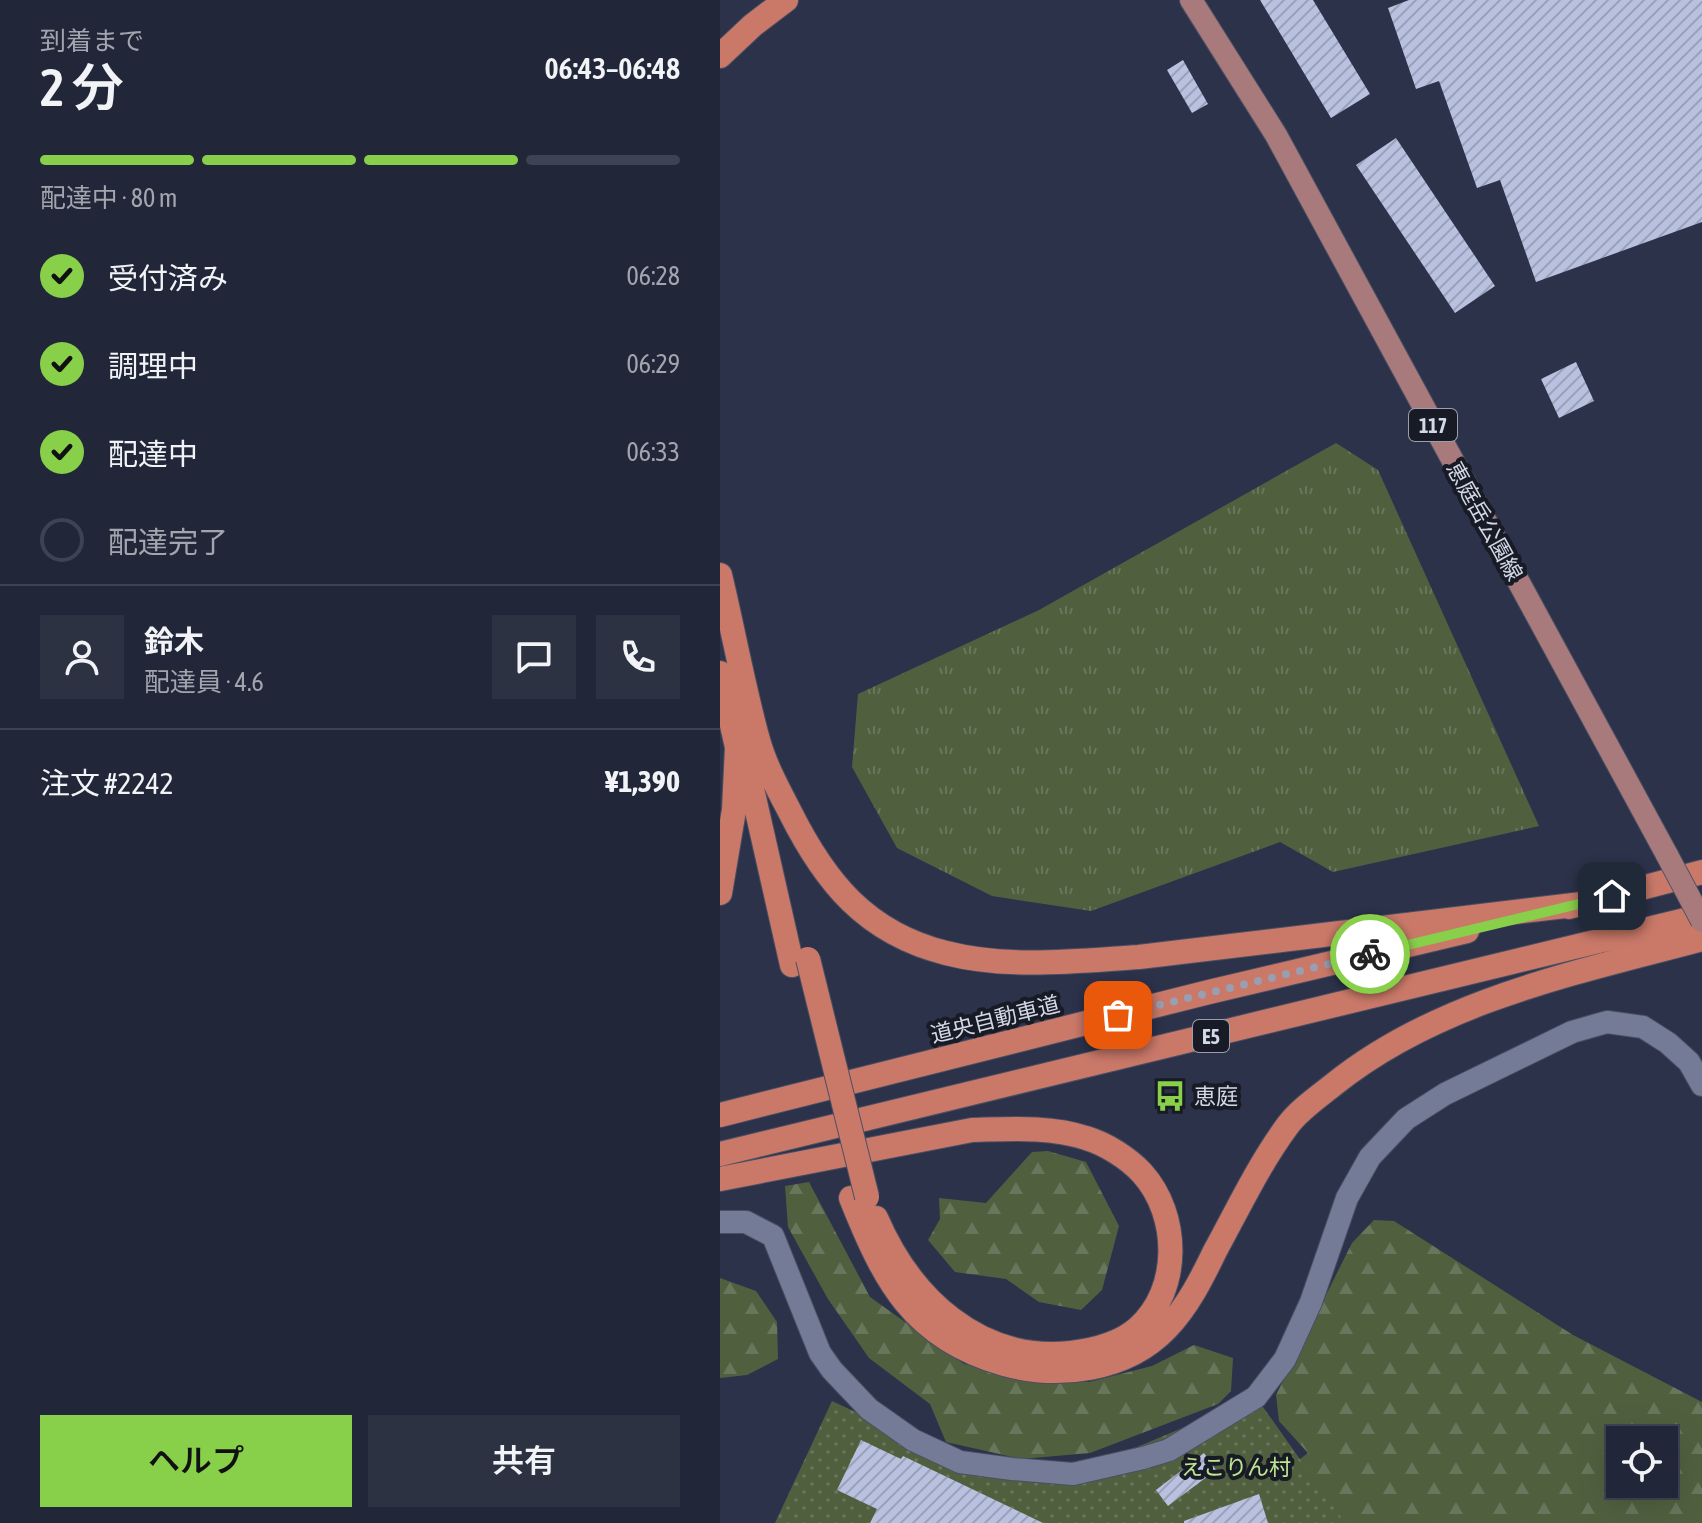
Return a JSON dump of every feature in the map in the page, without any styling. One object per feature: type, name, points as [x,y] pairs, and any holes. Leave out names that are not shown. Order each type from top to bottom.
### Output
[{"type":"highway","points":[[720,56],[786,0]]},
{"type":"highway","points":[[720,575],[748,745],[874,1256],[907,1306],[941,1337],[977,1356],[1007,1365],[1068,1371],[1099,1367],[1138,1351],[1167,1329],[1194,1292],[1253,1179],[1290,1123],[1335,1083],[1420,1028],[1489,1000],[1702,939]]},
{"type":"highway","points":[[720,673],[748,745],[779,792],[807,846],[838,890],[872,920],[906,940],[946,953],[989,960],[1032,962],[1139,957],[1582,904]]},
{"type":"highway","points":[[720,893],[748,745]]},
{"type":"highway","name":"道央自動車道","points":[[720,1115],[1702,872]]},
{"type":"highway","name":"E5","points":[[720,1154],[1702,919]]},
{"type":"highway","points":[[720,1179],[972,1130],[1040,1130],[1087,1138],[1127,1159],[1144,1175],[1161,1204],[1169,1232],[1167,1282],[1156,1307],[1138,1328],[1116,1342],[1093,1350],[1061,1354],[1030,1352],[997,1343],[963,1328],[913,1285],[859,1198]]},
{"type":"main road","name":"恵庭岳公園線","points":[[1191,0],[1276,135],[1702,919]]},
{"type":"street","points":[[720,1222],[746,1222],[773,1236],[820,1353],[832,1370],[880,1417],[913,1440],[960,1462],[1073,1474],[1169,1450],[1256,1397],[1285,1359],[1311,1302],[1347,1198],[1370,1157],[1406,1119],[1445,1094],[1572,1032],[1607,1022],[1643,1027],[1668,1043],[1689,1062],[1702,1085]]},
{"type":"green space","points":[[1336,443],[1378,470],[1539,826],[1333,872],[1280,842],[1091,911],[992,896],[897,848],[852,767],[858,694],[1039,610]]},
{"type":"green space","points":[[1048,1151],[1086,1162],[1119,1226],[1102,1290],[1081,1310],[1039,1302],[1006,1279],[955,1272],[928,1240],[940,1219],[939,1198],[986,1203],[1032,1152]]},
{"type":"green space","points":[[809,1182],[870,1297],[964,1364],[1089,1382],[1152,1366],[1194,1345],[1233,1358],[1231,1391],[1218,1404],[1090,1453],[1021,1459],[946,1442],[930,1404],[869,1358],[828,1299],[788,1227],[785,1186]]},
{"type":"green space","points":[[1374,1220],[1394,1221],[1573,1335],[1702,1402],[1702,1523],[1275,1523],[1266,1485],[1308,1453],[1279,1421],[1276,1395],[1352,1243]]},
{"type":"green space","points":[[720,1278],[756,1291],[777,1322],[778,1359],[747,1375],[720,1378]]},
{"type":"green space","name":"えこりん村","points":[[1256,1397],[1345,1523],[775,1523],[832,1401],[960,1461],[1073,1474]]},
{"type":"building","points":[[1260,0],[1313,0],[1370,94],[1331,118]]},
{"type":"building","points":[[1409,0],[1702,0],[1702,222],[1536,282],[1500,180],[1477,188],[1439,81],[1416,89],[1388,8]]},
{"type":"building","points":[[1183,60],[1208,104],[1192,113],[1167,70]]},
{"type":"building","points":[[1396,138],[1495,286],[1455,313],[1356,165]]},
{"type":"building","points":[[1576,362],[1594,401],[1559,418],[1541,379]]},
{"type":"building","points":[[861,1440],[901,1459],[903,1456],[1043,1523],[870,1523],[877,1509],[837,1490]]},
{"type":"building","points":[[1204,1453],[1216,1470],[1168,1506],[1156,1490]]},
{"type":"building","points":[[1259,1494],[1268,1523],[1184,1523],[1184,1521]]},
{"type":"way so far","points":[[1118,1015],[1370,954]]},
{"type":"place","name":"恵庭","points":[[1170,1096]]},
{"type":"route","points":[[1370,954],[1612,896]]}]
